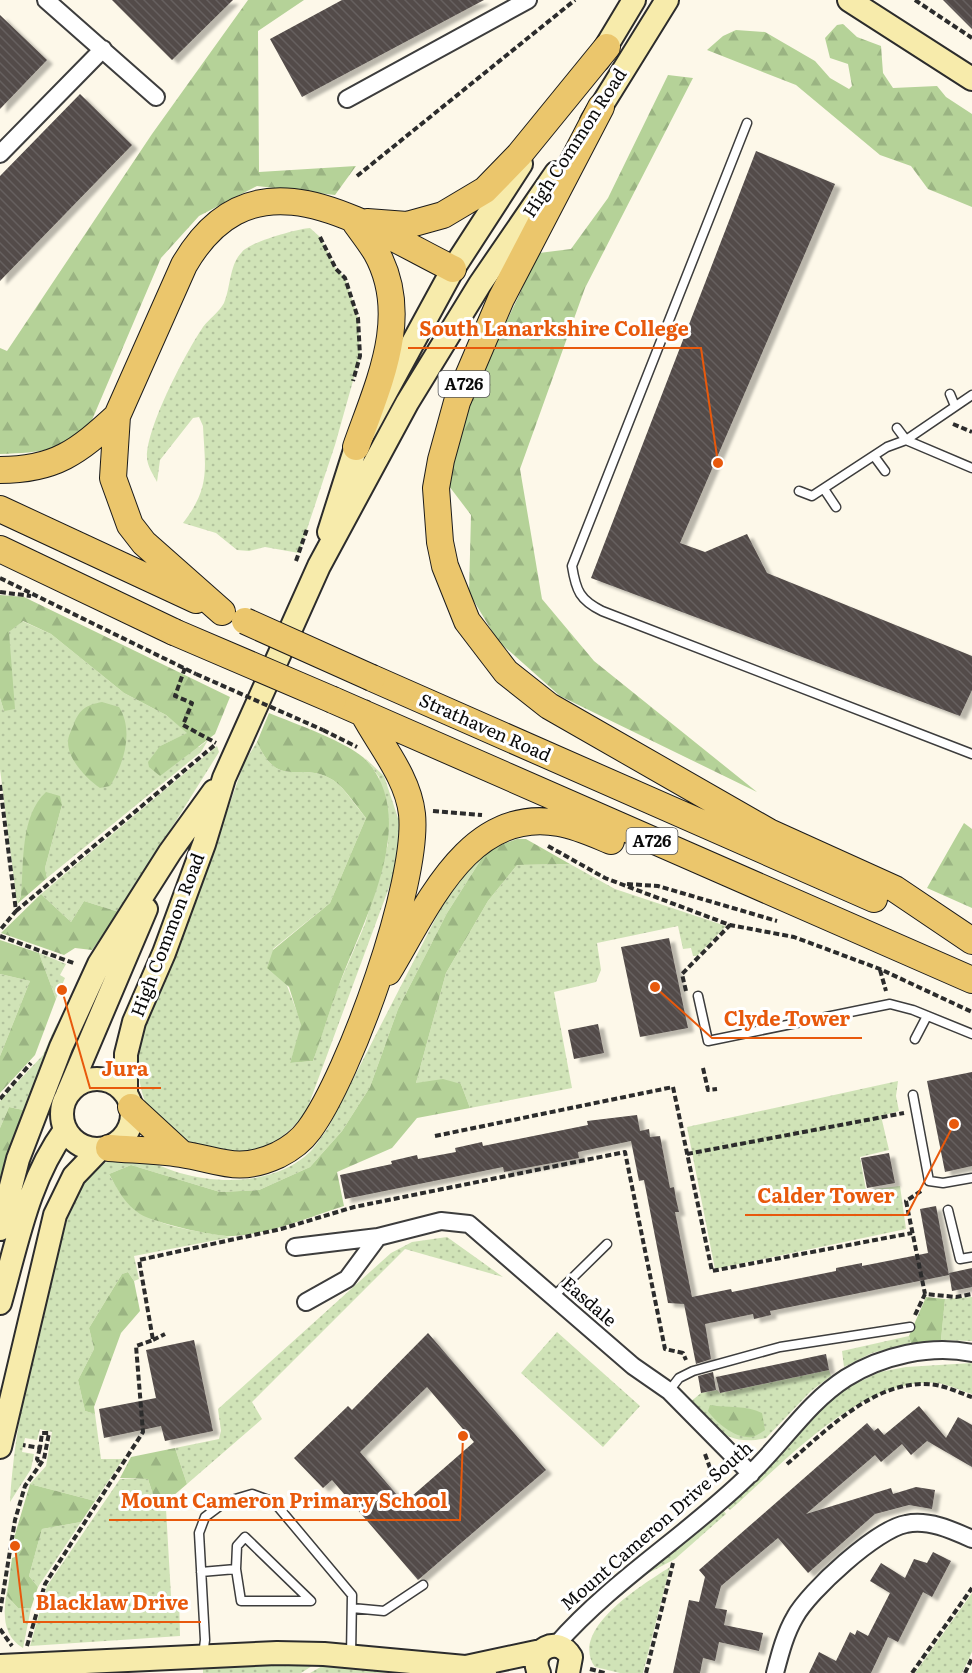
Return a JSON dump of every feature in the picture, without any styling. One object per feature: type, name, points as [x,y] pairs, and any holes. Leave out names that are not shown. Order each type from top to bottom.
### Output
[{"type":"main road","points":[[354,221],[407,225],[443,214],[485,190],[519,155],[607,47]]},
{"type":"main road","name":"A726","points":[[601,107],[501,299],[457,402],[447,436],[436,488],[437,517],[445,566],[467,621],[506,672],[549,706],[769,832],[895,889],[972,941]]},
{"type":"main road","name":"A726","points":[[234,616],[144,543],[130,525],[113,478],[117,416],[183,265],[196,244],[220,220],[256,205],[291,200],[328,208],[354,221]]},
{"type":"main road","points":[[354,221],[453,269]]},
{"type":"main road","points":[[354,221],[377,253],[390,289],[393,322],[388,354],[356,447]]},
{"type":"main road","name":"A726","points":[[0,471],[25,470],[50,465],[70,456],[117,416]]},
{"type":"main road","name":"Strathaven Road","points":[[0,509],[50,534],[372,678],[972,941]]},
{"type":"main road","name":"Strathaven Road","points":[[0,549],[174,632],[972,980]]},
{"type":"main road","points":[[104,1149],[182,1154],[215,1163],[246,1165],[278,1155],[291,1148],[308,1131],[327,1101],[371,1000],[412,854],[412,812],[398,771],[363,713]]},
{"type":"main road","points":[[371,1000],[455,865],[483,838],[506,827],[539,821],[559,822],[579,828],[711,880],[836,921]]},
{"type":"main road","points":[[129,1100],[182,1154]]},
{"type":"street","points":[[46,0],[156,98]]},
{"type":"street","points":[[347,99],[528,0]]},
{"type":"street","name":"High Common Road","points":[[319,566],[356,447],[453,269],[512,177],[607,47],[634,0]]},
{"type":"street","name":"High Common Road","points":[[129,1100],[126,1054],[134,1022],[172,932],[204,843],[224,778],[319,566],[407,403],[480,284],[601,107],[667,0]]},
{"type":"street","points":[[849,0],[972,79]]},
{"type":"street","points":[[0,154],[103,49]]},
{"type":"street","points":[[453,269],[480,284]]},
{"type":"street","name":"High Common Road","points":[[0,1229],[18,1160],[61,1047],[99,964],[170,852],[224,778]]},
{"type":"street","name":"High Common Road","points":[[67,1095],[170,852]]},
{"type":"street","points":[[0,1447],[9,1369],[55,1215],[74,1176],[104,1149],[118,1143],[130,1127],[129,1100],[118,1086],[96,1079],[85,1081],[67,1095],[62,1112],[65,1130],[79,1145],[104,1149]]},
{"type":"street","points":[[0,1303],[36,1179],[49,1152],[65,1130]]},
{"type":"street","name":"Easdale","points":[[295,1247],[378,1237],[441,1221],[469,1224],[633,1366],[669,1391],[751,1474]]},
{"type":"street","points":[[306,1302],[347,1279],[378,1237]]},
{"type":"street","name":"Mount Cameron Drive South","points":[[546,1656],[598,1602],[751,1474],[818,1398],[847,1377],[871,1366],[920,1351],[972,1353]]},
{"type":"street","points":[[775,1673],[785,1637],[796,1614],[815,1592],[886,1530],[907,1523],[930,1524],[972,1539]]},
{"type":"street","points":[[0,1666],[100,1663],[203,1655],[289,1653],[351,1657],[420,1668],[475,1670],[567,1651],[571,1657],[568,1673]]},
{"type":"lane","points":[[747,123],[572,566],[574,580],[583,601],[602,611],[972,754]]},
{"type":"lane","points":[[950,394],[955,406]]},
{"type":"lane","points":[[799,491],[812,496],[887,447],[906,440],[972,395]]},
{"type":"lane","points":[[897,428],[906,440],[972,468]]},
{"type":"lane","points":[[874,456],[885,471]]},
{"type":"lane","points":[[849,460],[855,469]]},
{"type":"lane","points":[[824,489],[836,507]]},
{"type":"lane","points":[[699,996],[708,1041],[890,1004],[972,1034]]},
{"type":"lane","points":[[915,1039],[927,1016]]},
{"type":"lane","points":[[913,1095],[929,1181],[943,1183],[972,1178]]},
{"type":"lane","points":[[948,1210],[960,1259],[972,1257]]},
{"type":"lane","points":[[553,1297],[607,1244]]},
{"type":"lane","points":[[669,1391],[680,1378],[693,1371],[780,1347],[910,1327]]},
{"type":"lane","points":[[203,1655],[205,1640],[199,1533],[205,1517],[225,1502],[252,1494],[274,1502],[352,1595],[351,1657]]},
{"type":"lane","points":[[245,1537],[311,1601],[241,1601],[236,1569],[237,1545],[245,1537]]},
{"type":"lane","points":[[201,1572],[236,1569]]},
{"type":"lane","points":[[352,1608],[384,1611],[423,1585]]},
{"type":"path","points":[[357,176],[575,0]]},
{"type":"path","points":[[915,0],[972,38]]},
{"type":"path","points":[[320,237],[336,269],[345,278],[358,318],[360,356],[351,390]]},
{"type":"path","points":[[292,571],[310,520]]},
{"type":"path","points":[[0,578],[196,674],[363,750]]},
{"type":"path","points":[[0,592],[34,596]]},
{"type":"path","points":[[185,668],[175,696],[192,703],[183,726],[217,743]]},
{"type":"path","points":[[236,700],[241,689]]},
{"type":"path","points":[[0,930],[16,911],[217,743],[221,732]]},
{"type":"path","points":[[0,785],[16,911]]},
{"type":"path","points":[[412,812],[501,817],[506,827]]},
{"type":"path","points":[[546,845],[620,884],[730,925],[794,937],[880,969],[972,1012]]},
{"type":"path","points":[[620,884],[658,886],[779,922]]},
{"type":"path","points":[[699,996],[686,992],[682,975],[730,925]]},
{"type":"path","points":[[0,936],[77,963],[73,971]]},
{"type":"path","points":[[880,969],[890,1004]]},
{"type":"path","points":[[0,1099],[37,1056]]},
{"type":"path","points":[[703,1068],[708,1090],[717,1089]]},
{"type":"path","points":[[435,1136],[673,1087],[712,1271],[912,1233]]},
{"type":"path","points":[[687,1154],[916,1111]]},
{"type":"path","points":[[153,1340],[139,1260],[281,1229],[354,1207],[625,1152],[665,1349],[683,1353],[693,1371]]},
{"type":"path","points":[[910,1327],[925,1294],[906,1201],[935,1182]]},
{"type":"path","points":[[925,1294],[956,1297],[972,1294]]},
{"type":"path","points":[[25,1652],[45,1584],[143,1432],[136,1346],[165,1334]]},
{"type":"path","points":[[783,1468],[846,1413],[869,1399],[904,1388],[935,1385],[972,1397]]},
{"type":"path","points":[[0,1612],[15,1520],[25,1486],[44,1459],[50,1433],[42,1433],[38,1459],[40,1464]]},
{"type":"path","points":[[710,1433],[702,1445],[710,1468],[708,1487],[718,1502]]},
{"type":"path","points":[[23,1445],[40,1448]]},
{"type":"path","points":[[645,1673],[673,1563],[681,1556]]},
{"type":"path","points":[[912,1673],[972,1588]]},
{"type":"path","points":[[964,1673],[972,1658]]},
{"type":"green space","points":[[248,0],[304,0],[258,31],[259,172],[356,166],[335,195],[257,186],[199,216],[161,258],[92,420],[70,439],[50,449],[0,454],[0,348],[7,351],[152,134]]},
{"type":"green space","points":[[843,24],[857,37],[881,46],[883,73],[893,88],[937,86],[946,97],[972,114],[972,207],[928,189],[911,166],[880,155],[796,85],[707,50],[723,36],[736,30],[765,32],[815,61],[830,78],[849,89],[852,86],[848,64],[830,58],[825,38],[837,25]]},
{"type":"green space","points":[[668,75],[693,78],[585,288],[520,469],[542,599],[594,661],[757,792],[560,696],[498,641],[469,593],[471,515],[449,486],[466,407],[539,253],[571,249],[608,198]]},
{"type":"green space","points":[[310,228],[320,237],[336,269],[345,278],[358,318],[360,356],[335,445],[299,553],[265,547],[249,551],[237,550],[216,533],[183,523],[198,499],[204,477],[203,426],[199,417],[193,418],[160,460],[157,482],[147,460],[149,444],[160,409],[187,354],[203,327],[224,303],[232,270],[238,257],[247,248],[264,240]]},
{"type":"green space","points":[[0,595],[24,597],[230,697],[215,734],[160,776],[149,767],[148,762],[160,746],[187,733],[166,715],[124,693],[51,634],[23,621],[9,632],[15,709],[4,711],[0,698]]},
{"type":"green space","points":[[22,621],[51,634],[124,693],[166,715],[188,733],[160,746],[199,747],[208,740],[201,752],[47,878],[45,868],[62,805],[17,904],[0,769],[0,698],[4,711],[9,632]]},
{"type":"green space","points":[[102,702],[119,707],[126,726],[126,736],[123,757],[115,777],[110,786],[100,788],[84,774],[75,762],[68,742],[81,711],[88,706]]},
{"type":"green space","points":[[269,713],[321,734],[359,754],[367,761],[382,786],[388,813],[388,843],[372,904],[338,988],[313,1061],[290,1063],[301,1025],[289,987],[267,968],[273,950],[330,903],[366,818],[333,780],[321,774],[282,770],[265,757],[257,742]]},
{"type":"green space","points":[[257,742],[265,757],[282,770],[321,774],[333,780],[366,818],[330,903],[273,949],[302,1025],[290,1063],[313,1061],[338,987],[365,924],[388,844],[379,777],[365,758],[384,776],[398,818],[404,819],[404,847],[306,1112],[291,1129],[274,1142],[253,1152],[233,1154],[175,1138],[154,1120],[143,1095],[138,1053],[139,1040],[188,923],[244,763]]},
{"type":"green space","points":[[217,746],[219,752],[119,912],[84,901],[71,922],[41,894]]},
{"type":"green space","points":[[46,792],[60,796],[62,805],[45,868],[47,878],[17,904],[21,896],[27,827],[38,802]]},
{"type":"green space","points":[[964,823],[972,829],[972,908],[927,888]]},
{"type":"green space","points":[[506,835],[508,842],[487,850],[447,913],[398,1009],[370,1087],[342,1131],[310,1167],[259,1190],[220,1192],[131,1165],[109,1174],[120,1192],[145,1215],[177,1227],[232,1237],[134,1256],[139,1279],[134,1281],[128,1272],[122,1274],[89,1328],[94,1349],[78,1380],[85,1411],[95,1414],[101,1459],[123,1459],[95,1501],[30,1484],[46,1466],[52,1432],[40,1429],[37,1440],[25,1438],[22,1452],[34,1454],[31,1469],[10,1502],[19,1424],[34,1347],[74,1195],[83,1180],[102,1164],[127,1158],[140,1159],[197,1177],[249,1179],[282,1170],[311,1151],[328,1128],[463,865],[483,847]]},
{"type":"green space","points":[[517,839],[526,839],[570,864],[517,865],[488,901],[446,973],[416,1083],[443,1079],[461,1084],[470,1108],[417,1118],[392,1148],[337,1172],[344,1206],[275,1229],[247,1235],[224,1236],[185,1229],[148,1218],[130,1206],[118,1191],[109,1174],[131,1165],[220,1192],[259,1190],[310,1167],[342,1131],[370,1087],[398,1009],[447,913],[487,850]]},
{"type":"green space","points":[[570,864],[615,889],[726,926],[697,956],[693,956],[691,948],[683,949],[678,926],[597,943],[601,970],[596,982],[554,992],[572,1088],[470,1108],[461,1084],[416,1083],[446,973],[488,901],[517,865]]},
{"type":"green space","points":[[41,894],[71,922],[84,901],[119,912],[92,950],[75,948],[64,955],[1,933]]},
{"type":"green space","points":[[0,940],[39,953],[56,999],[35,1055],[0,1093],[0,1056],[30,981],[0,974]]},
{"type":"green space","points":[[39,953],[66,964],[60,975],[65,978],[56,999]]},
{"type":"green space","points":[[0,974],[30,981],[0,1056]]},
{"type":"green space","points":[[57,1023],[48,1064],[28,1111],[9,1107],[0,1128],[0,1101],[43,1055]]},
{"type":"green space","points":[[898,1081],[896,1096],[899,1111],[881,1116],[889,1150],[860,1157],[866,1190],[900,1186],[906,1229],[715,1269],[687,1127]]},
{"type":"green space","points":[[9,1107],[28,1111],[0,1177],[0,1128]]},
{"type":"green space","points":[[447,1237],[503,1277],[405,1249],[252,1402],[262,1419],[187,1484],[175,1448],[219,1439],[221,1431],[218,1409],[391,1253],[412,1242]]},
{"type":"green space","points":[[128,1272],[134,1281],[140,1311],[121,1333],[94,1407],[95,1414],[85,1411],[78,1380],[94,1349],[89,1328],[122,1274]]},
{"type":"green space","points":[[926,1297],[945,1299],[941,1340],[911,1343],[909,1336]]},
{"type":"green space","points":[[972,1297],[972,1341],[941,1340],[945,1299]]},
{"type":"green space","points":[[557,1332],[640,1406],[603,1447],[521,1373]]},
{"type":"green space","points":[[909,1336],[911,1343],[872,1353],[844,1367],[842,1351]]},
{"type":"green space","points":[[972,1363],[972,1394],[937,1383],[908,1385],[880,1394],[852,1408],[825,1427],[730,1510],[726,1506],[823,1406],[846,1388],[880,1372],[906,1367]]},
{"type":"green space","points":[[829,1370],[831,1376],[811,1391],[766,1438],[741,1440],[731,1437],[715,1427],[689,1403],[701,1393],[717,1390],[720,1393]]},
{"type":"green space","points":[[710,1405],[756,1410],[762,1413],[765,1430],[752,1437],[733,1433],[712,1416],[708,1411]]},
{"type":"green space","points":[[175,1448],[187,1484],[166,1502],[166,1509],[155,1501],[148,1479],[120,1478],[131,1457]]},
{"type":"green space","points":[[120,1479],[148,1479],[155,1501],[166,1509],[171,1596],[179,1596],[180,1636],[30,1646],[47,1586]]},
{"type":"green space","points":[[30,1484],[95,1501],[81,1522],[42,1529],[29,1576],[38,1587],[31,1608],[18,1608],[7,1596],[12,1558],[15,1557],[18,1540],[14,1538]]},
{"type":"green space","points":[[722,1508],[726,1514],[675,1559],[641,1577]]},
{"type":"green space","points":[[81,1522],[38,1587],[29,1576],[42,1529]]},
{"type":"green space","points":[[670,1567],[643,1673],[620,1673],[595,1667],[589,1652],[592,1638],[600,1623],[628,1596]]},
{"type":"green space","points":[[9,1581],[7,1596],[18,1608],[31,1608],[23,1648],[10,1636],[5,1619],[5,1601]]},
{"type":"green space","points":[[972,1593],[972,1652],[962,1673],[915,1673]]},
{"type":"green space","points":[[315,1664],[301,1673],[203,1673],[203,1665]]},
{"type":"green space","points":[[324,1665],[391,1670],[400,1673],[310,1673]]},
{"type":"building","points":[[112,0],[233,0],[172,60]]},
{"type":"building","points":[[342,0],[484,0],[302,97],[270,39]]},
{"type":"building","points":[[943,0],[972,0],[972,29]]},
{"type":"building","points":[[0,15],[47,60],[0,109]]},
{"type":"building","points":[[80,94],[132,145],[0,281],[0,176]]},
{"type":"building","points":[[756,151],[835,184],[680,543],[705,552],[747,534],[767,573],[972,656],[972,690],[960,716],[591,578]]},
{"type":"building","points":[[669,938],[688,1028],[640,1037],[621,947]]},
{"type":"building","points":[[598,1024],[604,1053],[574,1059],[568,1030]]},
{"type":"building","points":[[972,1072],[972,1166],[945,1172],[927,1081]]},
{"type":"building","points":[[637,1115],[640,1131],[649,1129],[650,1137],[660,1136],[670,1188],[674,1187],[679,1212],[675,1212],[692,1297],[731,1289],[732,1292],[836,1271],[836,1268],[862,1263],[862,1266],[928,1253],[920,1209],[936,1206],[949,1275],[770,1311],[771,1315],[754,1319],[753,1314],[705,1324],[711,1359],[696,1364],[684,1304],[668,1303],[644,1180],[639,1181],[631,1141],[578,1152],[579,1158],[504,1172],[503,1167],[345,1199],[340,1175],[392,1164],[391,1161],[417,1155],[418,1159],[456,1152],[455,1148],[482,1142],[483,1146],[588,1125],[587,1121]]},
{"type":"building","points":[[889,1153],[895,1183],[867,1188],[861,1158]]},
{"type":"building","points":[[972,1268],[972,1287],[952,1291],[949,1273]]},
{"type":"building","points":[[428,1333],[546,1470],[418,1580],[332,1480],[323,1488],[294,1458],[348,1406],[352,1410]],"holes":[[[427,1387],[474,1442],[404,1503],[360,1452]]]},
{"type":"building","points":[[194,1340],[213,1431],[165,1441],[161,1426],[104,1438],[99,1409],[156,1398],[146,1350]]},
{"type":"building","points":[[826,1354],[829,1370],[720,1393],[716,1377]]},
{"type":"building","points":[[713,1372],[716,1390],[701,1393],[698,1376]]},
{"type":"building","points":[[919,1406],[946,1438],[958,1417],[972,1425],[972,1467],[927,1441],[911,1455],[902,1444],[881,1462],[875,1455],[806,1514],[891,1488],[893,1494],[916,1487],[935,1490],[932,1509],[909,1505],[875,1514],[808,1573],[778,1538],[721,1586],[715,1608],[727,1610],[724,1625],[763,1633],[759,1651],[719,1642],[715,1661],[703,1658],[700,1673],[673,1673],[689,1600],[699,1602],[705,1577],[699,1570],[867,1423],[874,1431],[878,1428],[884,1435]]},
{"type":"building","points":[[933,1552],[951,1561],[932,1597],[923,1592],[898,1642],[888,1637],[871,1673],[809,1673],[819,1652],[836,1661],[850,1632],[855,1635],[857,1630],[868,1636],[890,1593],[870,1581],[881,1563],[905,1578],[914,1559],[927,1563]]},
{"type":"place","name":"South Lanarkshire College","points":[[718,463]]},
{"type":"place","name":"Clyde Tower","points":[[655,987]]},
{"type":"place","name":"Jura","points":[[62,990]]},
{"type":"place","name":"Calder Tower","points":[[954,1124]]},
{"type":"place","name":"Mount Cameron Primary School","points":[[463,1436]]},
{"type":"place","name":"Blacklaw Drive","points":[[15,1546]]}]
